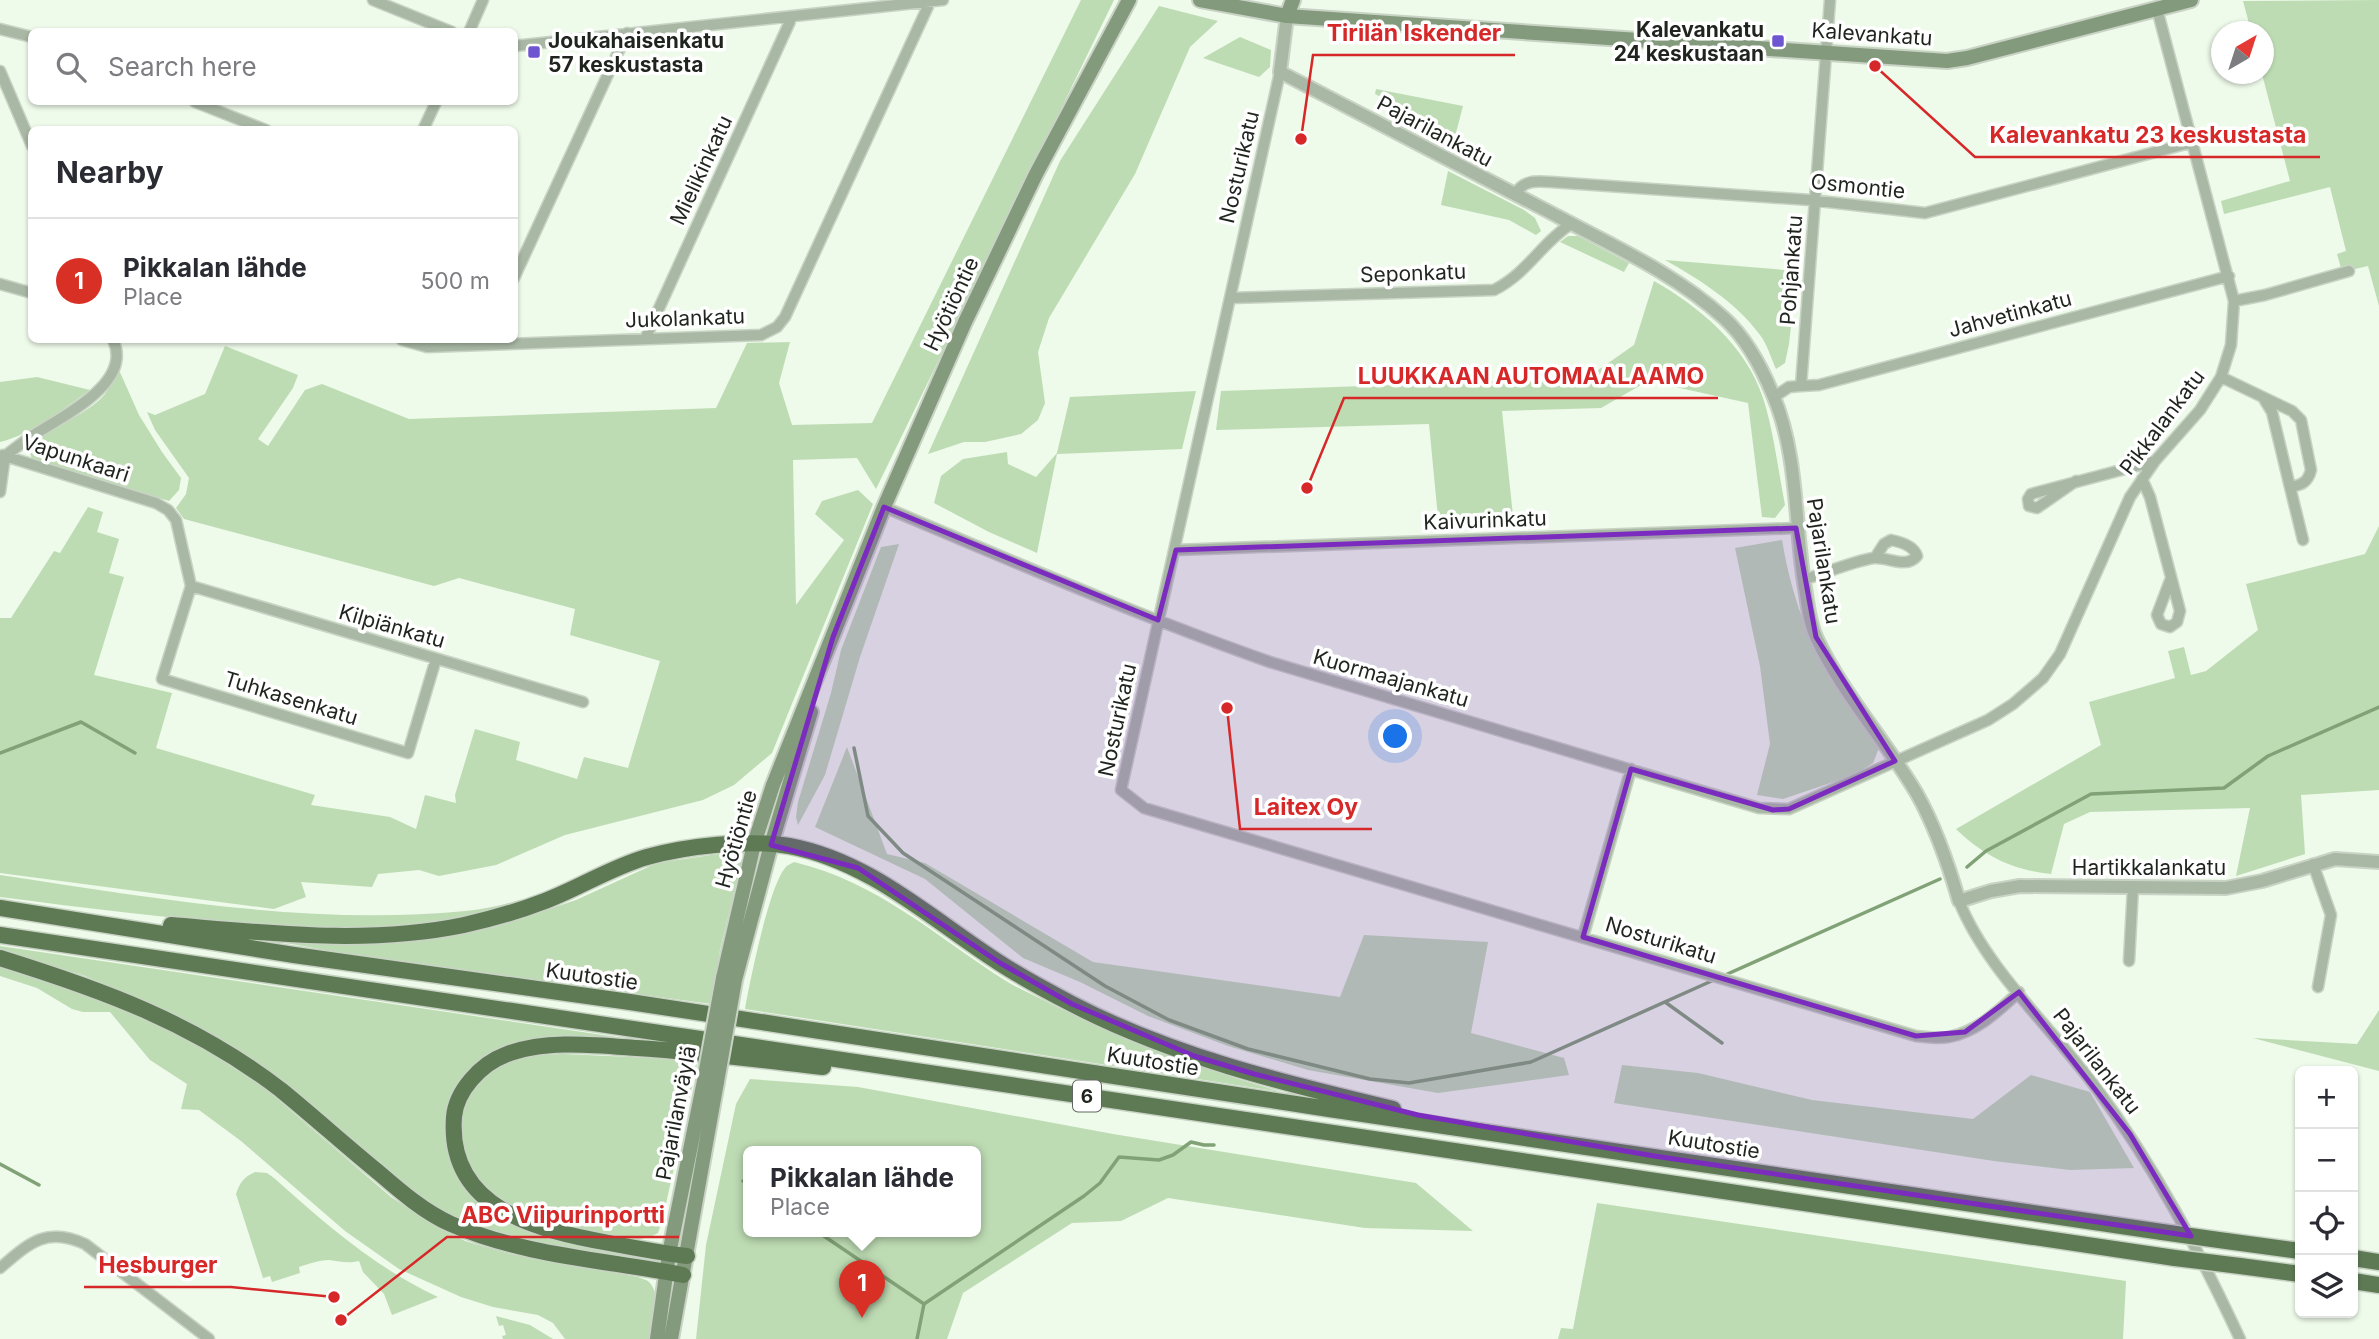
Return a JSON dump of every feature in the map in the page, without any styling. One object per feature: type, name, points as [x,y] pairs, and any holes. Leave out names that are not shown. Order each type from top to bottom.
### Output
[{"type":"highway","points":[[59,917],[323,936],[428,931],[511,913],[645,858],[710,847],[754,844],[790,846],[858,868],[1000,963],[1060,998],[1133,1032],[1194,1056],[1329,1094],[1418,1115],[1654,1156]]},
{"type":"highway","name":"Kuutostie","points":[[0,908],[294,955],[643,1004],[1329,1109],[2295,1250]]},
{"type":"highway","name":"Kuutostie","points":[[0,935],[2175,1258],[2295,1273]]},
{"type":"highway","points":[[0,958],[85,984],[141,1007],[191,1032],[278,1088],[405,1195],[449,1223],[526,1248],[675,1273]]},
{"type":"highway","points":[[687,1256],[587,1239],[540,1227],[498,1208],[478,1192],[457,1160],[452,1137],[454,1112],[465,1088],[482,1068],[508,1053],[549,1046],[598,1045],[735,1056],[1185,1111]]},
{"type":"highway","points":[[2358,1259],[2379,1262]]},
{"type":"highway","points":[[2358,1282],[2379,1285]]},
{"type":"main road","name":"Hyötiöntie","points":[[729,979],[754,844],[773,785],[884,507],[965,321],[1036,174],[1129,0]]},
{"type":"main road","points":[[1287,16],[1293,0]]},
{"type":"main road","name":"Kalevankatu","points":[[1204,1],[1287,16],[1947,61],[1968,58],[2191,0]]},
{"type":"main road","name":"Hyötiöntie","points":[[729,979],[833,637]]},
{"type":"main road","name":"Pajarilanväylä","points":[[671,1339],[675,1273],[669,1254],[710,1081],[729,979]]},
{"type":"main road","name":"Pajarilanväylä","points":[[657,1339],[675,1273],[687,1256],[710,1081]]},
{"type":"street","points":[[373,0],[442,28]]},
{"type":"street","points":[[471,28],[483,0]]},
{"type":"street","points":[[518,46],[943,0]]},
{"type":"street","name":"Pohjankatu","points":[[1801,386],[1830,0]]},
{"type":"street","name":"Jukolankatu","points":[[518,341],[761,335],[777,327],[785,317],[930,2]]},
{"type":"street","name":"Pikkalankatu","points":[[1895,761],[1988,720],[2013,704],[2043,678],[2060,654],[2130,497],[2155,461],[2200,410],[2221,377],[2231,345],[2234,300],[2157,9]]},
{"type":"street","name":"Nosturikatu","points":[[1287,16],[1280,72],[1121,790],[1144,808],[1916,1036],[1947,1038],[1965,1032],[1982,1024],[2019,992]]},
{"type":"street","name":"Mielikinkatu","points":[[645,339],[792,17]]},
{"type":"street","points":[[0,29],[28,36]]},
{"type":"street","points":[[518,269],[627,33]]},
{"type":"street","points":[[0,71],[28,137]]},
{"type":"street","name":"Pajarilankatu","points":[[1280,72],[1571,223],[1699,296],[1727,321],[1747,346],[1774,397],[1791,460],[1803,580],[1816,637],[1933,823],[1968,925],[1981,945],[2096,1088],[2148,1163],[2188,1230],[2240,1339]]},
{"type":"street","points":[[203,105],[256,126]]},
{"type":"street","points":[[425,126],[435,105]]},
{"type":"street","name":"Osmontie","points":[[1515,194],[1519,187],[1528,181],[1816,200],[1925,213],[2193,142]]},
{"type":"street","name":"Seponkatu","points":[[1230,298],[1494,290],[1521,273],[1561,230],[1571,223]]},
{"type":"street","points":[[2234,300],[2265,295],[2349,271]]},
{"type":"street","name":"Jahvetinkatu","points":[[1801,386],[1819,385],[2229,276]]},
{"type":"street","points":[[0,284],[28,292]]},
{"type":"street","points":[[3,455],[72,411],[106,383],[119,351],[115,343]]},
{"type":"street","name":"Jukolankatu","points":[[413,343],[427,347],[466,343]]},
{"type":"street","points":[[2221,377],[2292,411],[2301,420],[2311,470],[2305,482],[2290,487]]},
{"type":"street","points":[[1774,397],[1788,387],[1801,386]]},
{"type":"street","points":[[2264,399],[2272,412],[2303,540]]},
{"type":"street","name":"Vapunkaari","points":[[0,492],[3,455],[156,503],[169,510],[176,520],[191,586]]},
{"type":"street","points":[[2076,481],[2155,461]]},
{"type":"street","points":[[2141,479],[2150,497],[2171,578]]},
{"type":"street","name":"Kuormaajankatu","points":[[884,507],[1027,569],[1270,662],[1759,808],[1788,809],[1895,761]]},
{"type":"street","name":"Kaivurinkatu","points":[[1176,550],[1796,528]]},
{"type":"street","points":[[1803,580],[1875,558]]},
{"type":"street","name":"Kilpiänkatu","points":[[191,586],[583,702]]},
{"type":"street","name":"Tuhkasenkatu","points":[[191,586],[162,679],[408,753],[436,659]]},
{"type":"street","points":[[1583,937],[1631,769]]},
{"type":"street","name":"Hartikkalankatu","points":[[1959,901],[2020,886],[2226,888],[2262,881],[2335,859],[2379,862]]},
{"type":"street","points":[[2313,864],[2331,915],[2318,988]]},
{"type":"street","points":[[2129,961],[2133,887]]},
{"type":"street","points":[[0,1268],[44,1236],[68,1236],[85,1244],[209,1339]]},
{"type":"highlighted area","points":[[884,507],[1158,620],[1176,550],[1796,528],[1816,637],[1895,761],[1789,809],[1773,810],[1631,769],[1583,937],[1916,1036],[1965,1032],[2019,992],[2130,1134],[2191,1236],[1654,1156],[1418,1115],[1254,1074],[1194,1056],[1072,1004],[1000,963],[858,868],[771,845],[833,637]]},
{"type":"green space","points":[[1081,0],[1114,0],[876,489],[857,458],[793,460],[796,605],[844,540],[815,514],[822,501],[858,490],[873,504],[772,753],[734,785],[703,800],[565,835],[496,865],[439,876],[419,870],[378,874],[372,887],[301,882],[306,897],[274,909],[0,873],[0,618],[11,618],[54,551],[60,553],[88,507],[103,512],[97,532],[119,539],[109,573],[124,577],[94,675],[172,693],[156,748],[315,795],[311,805],[390,817],[416,829],[425,795],[456,803],[455,795],[475,729],[520,742],[516,760],[577,779],[584,757],[628,768],[660,661],[570,635],[575,609],[459,578],[434,586],[184,519],[176,508],[186,494],[189,478],[155,430],[147,412],[155,415],[205,394],[225,346],[298,375],[293,388],[258,439],[268,446],[305,390],[322,384],[409,419],[716,408],[747,343],[790,342],[779,383],[792,425],[872,423]]},
{"type":"green space","points":[[2379,0],[2379,306],[2368,266],[2342,272],[2337,254],[2346,251],[2330,187],[2224,214],[2221,201],[2290,181],[2265,84],[2274,84],[2274,21],[2248,21],[2243,1]]},
{"type":"green space","points":[[1159,6],[1218,21],[1190,47],[1135,174],[1049,318],[1038,352],[1045,403],[1038,420],[1021,434],[985,442],[964,442],[928,454],[1060,161]]},
{"type":"green space","points":[[1240,37],[1271,50],[1270,67],[1259,77],[1203,58]]},
{"type":"green space","points":[[1376,89],[1463,106],[1452,148],[1437,123],[1375,94]]},
{"type":"green space","points":[[1448,171],[1524,210],[1535,218],[1541,231],[1536,235],[1509,220],[1441,205]]},
{"type":"green space","points":[[1568,236],[1578,236],[1629,263],[1624,272],[1560,242]]},
{"type":"green space","points":[[1665,260],[1797,271],[1785,363],[1776,369],[1762,339],[1740,312],[1704,284]]},
{"type":"green space","points":[[1654,281],[1688,303],[1719,330],[1745,361],[1755,379],[1770,424],[1785,505],[1775,518],[1762,517],[1748,403],[1648,381],[1601,408],[1502,411],[1514,525],[1439,528],[1429,424],[1216,430],[1221,391],[1509,381],[1581,382],[1634,345]]},
{"type":"green space","points":[[119,370],[139,415],[181,478],[179,490],[169,501],[32,459],[31,445],[97,402]]},
{"type":"green space","points":[[37,377],[90,390],[35,427],[0,442],[0,382]]},
{"type":"green space","points":[[1196,391],[1182,449],[1057,454],[1037,553],[934,503],[941,476],[963,459],[1007,452],[1008,464],[1036,477],[1057,453],[1070,397]]},
{"type":"green space","points":[[2379,526],[2379,790],[2301,795],[2305,854],[2236,876],[2250,808],[2090,812],[2064,824],[2051,874],[2024,869],[1999,860],[1977,847],[1956,829],[2101,745],[2089,702],[2175,678],[2168,651],[2184,647],[2191,675],[2206,671],[2258,630],[2246,584],[2365,554]]},
{"type":"green space","points":[[1782,540],[1793,589],[1810,637],[1832,677],[1879,748],[1873,763],[1854,775],[1783,799],[1757,795],[1770,744],[1760,666],[1735,548]]},
{"type":"green space","points":[[899,544],[860,657],[825,775],[798,825],[798,802],[841,650],[881,547]]},
{"type":"green space","points":[[847,747],[887,854],[925,863],[1093,962],[1340,997],[1364,935],[1488,942],[1471,1033],[1564,1058],[1569,1075],[1438,1093],[1308,1070],[1228,1046],[1148,1016],[1080,982],[1023,958],[925,879],[815,827]]},
{"type":"green space","points":[[718,854],[744,864],[736,884],[720,950],[711,1004],[364,957],[264,939],[377,943],[442,938],[495,927],[576,900],[657,863]]},
{"type":"green space","points":[[794,862],[853,883],[905,912],[1006,981],[1108,1031],[1165,1054],[1282,1092],[745,1009],[773,894],[785,868]]},
{"type":"green space","points":[[0,875],[232,907],[348,915],[465,911],[538,896],[449,920],[405,927],[302,927],[189,919],[0,897]]},
{"type":"green space","points":[[0,946],[650,1042],[545,1040],[506,1046],[491,1052],[476,1064],[458,1090],[447,1117],[446,1137],[454,1169],[468,1192],[487,1210],[510,1224],[565,1242],[645,1257],[658,1262],[654,1264],[540,1245],[495,1234],[458,1219],[415,1195],[186,1021],[85,976],[0,950]]},
{"type":"green space","points":[[0,965],[99,997],[204,1049],[266,1089],[391,1197],[465,1241],[511,1254],[647,1280],[653,1288],[656,1302],[652,1339],[565,1339],[553,1323],[538,1315],[493,1307],[461,1297],[399,1269],[345,1231],[241,1141],[199,1110],[181,1109],[187,1084],[150,1060],[110,1012],[83,1012],[72,1009],[37,988],[0,976]]},
{"type":"green space","points":[[2379,1010],[2379,1071],[2253,1038],[2357,1044]]},
{"type":"green space","points":[[563,1054],[698,1060],[658,1233],[642,1239],[625,1239],[561,1226],[494,1197],[469,1167],[463,1150],[462,1116],[477,1084],[491,1071],[508,1062],[526,1057]]},
{"type":"green space","points":[[1622,1065],[1698,1073],[1812,1100],[1973,1119],[2031,1075],[2090,1092],[2134,1168],[2070,1170],[1994,1161],[1614,1103]]},
{"type":"green space","points":[[750,1079],[858,1087],[1113,1134],[1416,1183],[1473,1231],[1365,1228],[1168,1198],[1121,1221],[1072,1223],[963,1293],[947,1339],[696,1339],[706,1245],[736,1104]]},
{"type":"green space","points":[[255,1172],[267,1173],[372,1259],[438,1297],[392,1315],[384,1294],[363,1272],[359,1261],[321,1261],[299,1267],[300,1273],[272,1282],[270,1276],[263,1278],[236,1194],[243,1180]]},
{"type":"green space","points":[[1597,1203],[2126,1281],[2123,1339],[1558,1339],[1561,1328],[1573,1329]]},
{"type":"green space","points":[[496,1316],[530,1325],[553,1339],[503,1339],[502,1336],[506,1335],[503,1325],[499,1326]]},
{"type":"waterway","points":[[1967,867],[1986,851],[2091,794],[2224,788],[2268,756],[2379,707]]},
{"type":"waterway","points":[[0,753],[81,722],[135,753]]},
{"type":"waterway","points":[[854,748],[868,816],[903,853],[1105,986],[1169,1020],[1248,1049],[1370,1079],[1409,1083],[1531,1062],[1716,979]]},
{"type":"waterway","points":[[1723,976],[1940,879]]},
{"type":"waterway","points":[[1665,1002],[1722,1043]]},
{"type":"waterway","points":[[917,1339],[924,1304],[1084,1196],[1100,1183],[1119,1157],[1159,1160],[1173,1155],[1191,1142],[1214,1145]]},
{"type":"waterway","points":[[0,1164],[39,1185]]},
{"type":"waterway","points":[[825,1237],[924,1304]]},
{"type":"place","name":"Kalevankatu 24 keskustaan","points":[[1778,41]]},
{"type":"place","name":"Joukahaisenkatu 57 keskustasta","points":[[534,52]]},
{"type":"place","name":"Kalevankatu 23 keskustasta","points":[[1875,66]]},
{"type":"place","name":"Tirilän Iskender","points":[[1301,139]]},
{"type":"place","name":"LUUKKAAN AUTOMAALAAMO","points":[[1307,488]]},
{"type":"place","name":"Laitex Oy","points":[[1227,708]]},
{"type":"place","name":"Hesburger","points":[[334,1297]]},
{"type":"place","name":"Pikkalan lähde","points":[[862,1318]]},
{"type":"place","name":"ABC Viipurinportti","points":[[341,1320]]}]
